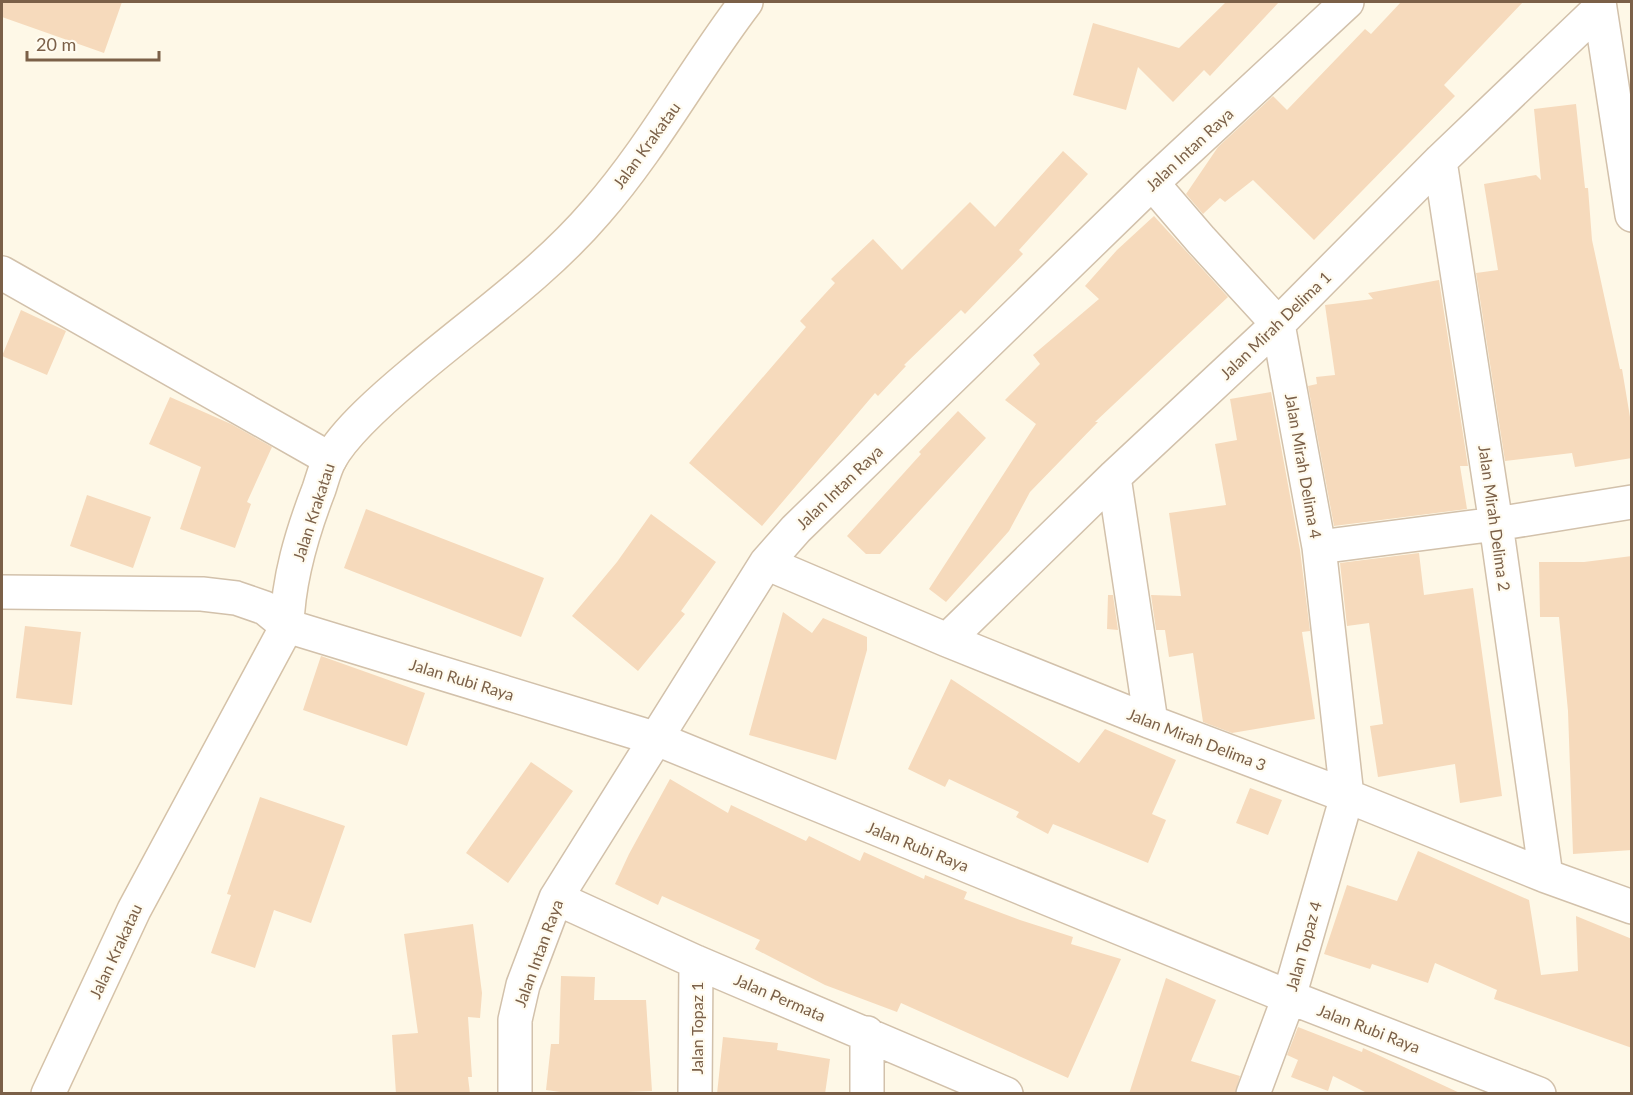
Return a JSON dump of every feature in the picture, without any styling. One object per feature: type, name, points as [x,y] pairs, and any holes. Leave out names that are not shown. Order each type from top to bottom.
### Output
[{"type":"street","name":"Jalan Krakatau","points":[[48,1094],[134,910],[287,626],[288,597],[307,521],[330,459],[367,415],[395,389],[546,264],[595,213],[639,159],[722,34],[746,2]]},
{"type":"street","name":"Jalan Intan Raya","points":[[515,1094],[515,1020],[523,985],[556,898],[766,563],[796,529],[1152,183],[1347,2]]},
{"type":"street","points":[[1600,5],[1632,215]]},
{"type":"street","name":"Jalan Mirah Delima 1","points":[[947,640],[1114,477],[1278,324],[1600,5]]},
{"type":"street","name":"Jalan Mirah Delima 2","points":[[1440,161],[1496,524],[1546,876]]},
{"type":"street","points":[[1152,183],[1278,324]]},
{"type":"street","points":[[2,273],[330,459]]},
{"type":"street","name":"Jalan Mirah Delima 4","points":[[1278,324],[1319,547],[1347,796]]},
{"type":"street","points":[[1114,477],[1151,722]]},
{"type":"street","points":[[1319,547],[1496,524],[1632,502]]},
{"type":"street","name":"Jalan Mirah Delima 3","points":[[766,563],[947,640],[1151,722],[1347,796],[1546,876],[1632,907]]},
{"type":"street","points":[[2,592],[202,594],[236,598],[265,608],[287,626]]},
{"type":"street","name":"Jalan Rubi Raya","points":[[287,626],[657,739],[1289,997],[1534,1092]]},
{"type":"street","name":"Jalan Topaz 4","points":[[1253,1094],[1289,997],[1347,796]]},
{"type":"street","name":"Jalan Permata","points":[[556,898],[696,962],[1006,1094]]},
{"type":"street","name":"Jalan Topaz 1","points":[[695,1094],[696,962]]},
{"type":"street","points":[[867,1033],[867,1094]]},
{"type":"building","points":[[2,2],[122,2],[104,53],[2,17]]},
{"type":"building","points":[[1226,2],[1279,2],[1210,76],[1204,70],[1173,102],[1138,67],[1126,110],[1073,95],[1093,23],[1179,48]]},
{"type":"building","points":[[1401,2],[1523,2],[1444,85],[1455,96],[1314,240],[1253,180],[1225,202],[1220,198],[1203,214],[1186,194],[1218,147],[1273,96],[1287,110],[1365,29],[1371,34]]},
{"type":"building","points":[[1576,104],[1585,188],[1588,188],[1592,240],[1620,369],[1622,369],[1632,429],[1632,458],[1575,467],[1572,453],[1505,461],[1476,273],[1498,270],[1484,184],[1536,175],[1541,180],[1534,109]]},
{"type":"building","points":[[1063,151],[1088,174],[1019,250],[1023,254],[965,314],[961,310],[904,365],[906,366],[878,396],[875,393],[762,526],[689,463],[806,327],[800,321],[835,283],[831,279],[873,239],[902,270],[970,202],[995,227]]},
{"type":"building","points":[[1154,216],[1228,297],[1095,422],[1098,422],[1030,492],[1009,531],[946,602],[929,589],[1036,424],[1005,400],[1040,364],[1033,355],[1099,299],[1085,286],[1117,250]]},
{"type":"building","points":[[1439,280],[1468,466],[1460,466],[1467,509],[1334,526],[1308,386],[1317,384],[1316,377],[1335,375],[1325,305],[1373,299],[1368,293]]},
{"type":"building","points":[[21,310],[66,331],[47,375],[2,356]]},
{"type":"building","points":[[1271,392],[1300,550],[1310,631],[1302,632],[1315,719],[1232,733],[1203,722],[1193,653],[1169,657],[1165,630],[1156,630],[1151,595],[1181,596],[1169,513],[1226,505],[1215,444],[1237,440],[1230,399]]},
{"type":"building","points":[[170,397],[231,424],[272,447],[247,502],[251,504],[235,548],[180,529],[201,467],[149,444]]},
{"type":"building","points":[[958,411],[986,438],[880,554],[866,554],[847,536],[921,454],[919,452]]},
{"type":"building","points":[[87,495],[151,517],[133,568],[70,546]]},
{"type":"building","points":[[366,509],[544,578],[521,637],[344,568]]},
{"type":"building","points":[[651,514],[716,562],[681,611],[685,614],[638,671],[572,616],[617,562]]},
{"type":"building","points":[[1419,553],[1424,595],[1473,588],[1502,796],[1460,803],[1455,764],[1378,777],[1370,726],[1383,724],[1369,623],[1347,626],[1340,563]]},
{"type":"building","points":[[1632,556],[1632,850],[1573,854],[1568,711],[1559,617],[1540,617],[1539,562],[1584,562]]},
{"type":"building","points":[[1108,595],[1113,595],[1118,630],[1107,629]]},
{"type":"building","points":[[783,612],[812,633],[823,618],[867,637],[867,650],[836,760],[749,735]]},
{"type":"building","points":[[25,626],[81,632],[72,705],[16,698]]},
{"type":"building","points":[[321,656],[425,693],[407,746],[303,710]]},
{"type":"building","points":[[951,679],[1079,763],[1105,729],[1176,760],[1152,814],[1166,820],[1148,863],[1053,824],[1048,834],[1016,817],[1019,812],[949,779],[945,787],[908,769]]},
{"type":"building","points":[[531,762],[573,791],[508,883],[466,853]]},
{"type":"building","points":[[670,779],[728,813],[731,805],[806,841],[809,836],[860,861],[864,852],[924,879],[925,875],[967,892],[964,899],[1073,937],[1071,944],[1121,959],[1068,1078],[901,1003],[897,1012],[825,985],[755,949],[760,940],[662,896],[658,905],[615,884]]},
{"type":"building","points":[[1250,788],[1282,800],[1268,835],[1236,823]]},
{"type":"building","points":[[260,797],[345,826],[311,923],[274,910],[255,968],[211,953],[231,895],[227,894]]},
{"type":"building","points":[[1418,851],[1529,900],[1541,975],[1578,971],[1576,916],[1632,939],[1632,1048],[1494,999],[1497,990],[1435,963],[1428,983],[1372,964],[1370,969],[1324,954],[1347,885],[1397,901]]},
{"type":"building","points":[[473,924],[482,993],[480,1018],[468,1017],[472,1077],[468,1077],[470,1094],[396,1094],[392,1035],[418,1033],[404,934]]},
{"type":"building","points":[[561,976],[595,977],[594,1000],[646,1000],[652,1091],[575,1094],[546,1090],[551,1044],[559,1044]]},
{"type":"building","points":[[1166,978],[1216,1000],[1191,1061],[1240,1076],[1235,1094],[1129,1094]]},
{"type":"building","points":[[1298,1027],[1362,1052],[1363,1048],[1462,1094],[1369,1094],[1333,1076],[1328,1091],[1291,1077],[1298,1060],[1287,1055]]},
{"type":"building","points":[[723,1037],[778,1043],[777,1050],[830,1059],[825,1094],[717,1094]]}]
